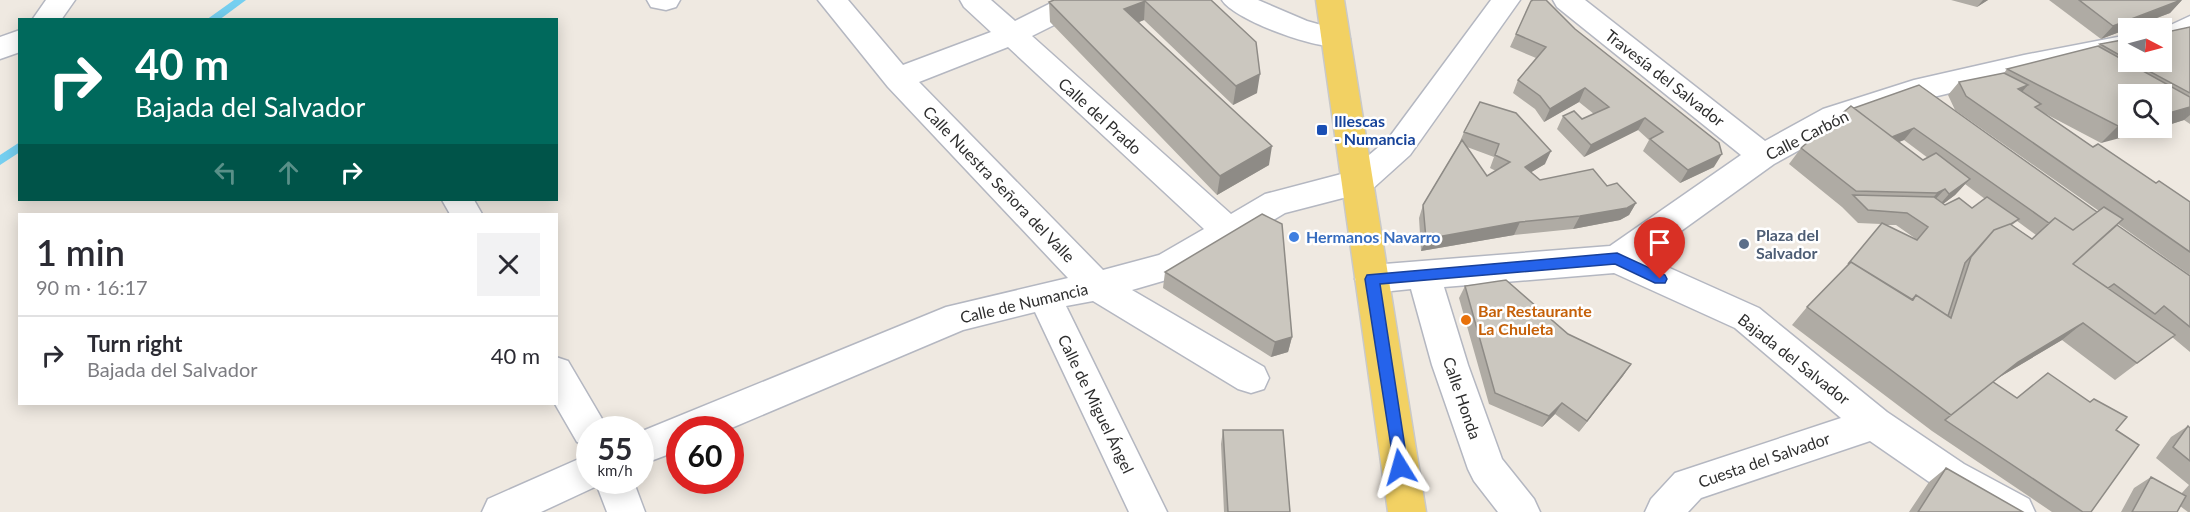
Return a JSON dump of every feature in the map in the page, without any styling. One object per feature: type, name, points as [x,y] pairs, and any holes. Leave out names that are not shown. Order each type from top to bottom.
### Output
[{"type":"main road","points":[[1330,0],[1407,512]]},
{"type":"street","points":[[48,18],[62,0]]},
{"type":"street","points":[[661,0],[666,0]]},
{"type":"street","name":"Calle Nuestra Señora del Valle","points":[[832,0],[898,79],[1097,286],[1251,378]]},
{"type":"street","name":"Calle del Prado","points":[[974,0],[1228,231]]},
{"type":"street","points":[[898,79],[1011,35],[1080,0]]},
{"type":"street","points":[[1236,0],[1272,19],[1311,34],[1336,39]]},
{"type":"street","points":[[1359,182],[1399,147],[1506,0]]},
{"type":"street","name":"Travesía del Salvador","points":[[1567,0],[1763,156]]},
{"type":"street","points":[[2172,37],[2190,26]]},
{"type":"street","points":[[0,49],[18,41]]},
{"type":"street","name":"Calle Carbón","points":[[1617,259],[1763,156],[1834,117],[1914,91],[2024,65],[2118,47]]},
{"type":"street","points":[[1914,91],[1940,111]]},
{"type":"street","name":"Calle de Numancia","points":[[720,416],[958,317],[1097,286],[1168,266],[1276,203],[1359,182]]},
{"type":"street","name":"Bajada del Salvador","points":[[1372,279],[1617,259],[1747,318],[1874,423],[1951,476],[2016,512]]},
{"type":"street","name":"Calle Honda","points":[[1424,275],[1450,365],[1487,469],[1521,512]]},
{"type":"street","name":"Calle de Miguel Ángel","points":[[1044,296],[1148,512]]},
{"type":"street","points":[[558,375],[582,416]]},
{"type":"street","name":"Cuesta del Salvador","points":[[1664,512],[1688,485],[1874,423]]},
{"type":"street","points":[[501,512],[576,477]]},
{"type":"street","points":[[619,494],[626,512]]},
{"type":"building","points":[[1054,0],[1211,0],[1256,42],[1260,74],[1236,86],[1145,1],[1124,9],[1272,146],[1220,176],[1049,2]]},
{"type":"building","points":[[1533,0],[1546,0],[1575,29],[1719,143],[1722,154],[1688,170],[1650,139],[1663,132],[1645,118],[1591,145],[1563,116],[1574,111],[1582,119],[1609,107],[1585,88],[1550,109],[1540,96],[1518,80],[1546,47],[1516,34]]},
{"type":"building","points":[[2079,0],[2181,0],[2134,18],[2118,18],[2118,24],[2113,26]]},
{"type":"building","points":[[2190,27],[2190,93],[2151,72],[2172,72],[2172,31]]},
{"type":"building","points":[[2118,41],[2118,54],[2100,44]]},
{"type":"building","points":[[2098,46],[2118,57],[2118,72],[2145,72],[2167,84],[2118,84],[2118,126],[2007,69]]},
{"type":"building","points":[[2004,73],[2028,85],[2018,89],[2041,104],[2035,107],[2093,147],[2098,144],[2156,183],[2159,181],[2190,202],[2190,252],[1966,96],[1959,82]]},
{"type":"building","points":[[1919,85],[2097,212],[2073,230],[2055,218],[2049,223],[1914,128],[1892,137],[1854,108]]},
{"type":"building","points":[[2172,87],[2190,97],[2190,107],[2172,112]]},
{"type":"building","points":[[1480,102],[1516,113],[1551,151],[1525,167],[1540,180],[1593,169],[1607,186],[1617,183],[1636,203],[1627,208],[1580,216],[1520,222],[1426,239],[1423,205],[1462,140],[1487,176],[1510,162],[1495,155],[1499,144],[1464,132]]},
{"type":"building","points":[[1851,106],[1923,160],[1936,153],[1970,179],[1949,194],[1945,189],[1937,193],[1856,191],[1801,148]]},
{"type":"building","points":[[1853,195],[1934,197],[1945,205],[1959,198],[1972,208],[1987,197],[2019,219],[1994,230],[1965,263],[1948,316],[1916,295],[1912,300],[1851,262],[1848,264],[1882,223],[1917,240],[1928,227],[1907,213],[1868,210]]},
{"type":"building","points":[[2104,207],[2123,219],[2073,264],[2175,335],[2137,363],[2083,323],[2018,362],[1951,415],[1807,307],[1851,262],[1913,300],[1916,295],[1951,318],[1971,257],[1994,230],[2010,224],[2032,239],[2055,218],[2073,230]]},
{"type":"building","points":[[1262,214],[1282,224],[1292,337],[1275,342],[1165,272]]},
{"type":"building","points":[[2117,225],[2190,276],[2190,327],[2164,306],[2155,314],[2114,284],[2108,288],[2073,264]]},
{"type":"building","points":[[1506,280],[1568,334],[1631,364],[1587,421],[1562,403],[1549,416],[1495,393],[1465,286]]},
{"type":"building","points":[[2048,373],[2090,402],[2094,399],[2127,417],[2116,430],[2139,445],[2091,512],[2083,512],[1945,420],[1993,382],[2017,398]]},
{"type":"building","points":[[2188,426],[2190,428],[2190,461],[2173,447]]},
{"type":"building","points":[[1223,430],[1283,430],[1290,512],[1228,512]]},
{"type":"building","points":[[1946,468],[2023,512],[1918,512]]},
{"type":"building","points":[[2151,477],[2186,496],[2177,512],[2132,512]]},
{"type":"waterway","points":[[214,18],[241,0]]},
{"type":"waterway","points":[[0,161],[18,148]]},
{"type":"place","name":"Illescas - Numancia","points":[[1322,130]]},
{"type":"place","name":"Hermanos Navarro","points":[[1294,237]]},
{"type":"place","name":"Plaza del Salvador","points":[[1744,244]]},
{"type":"place","name":"Bar Restaurante La Chuleta","points":[[1466,320]]},
{"type":"route","points":[[1400,467],[1372,279],[1617,259],[1660,279]]}]
